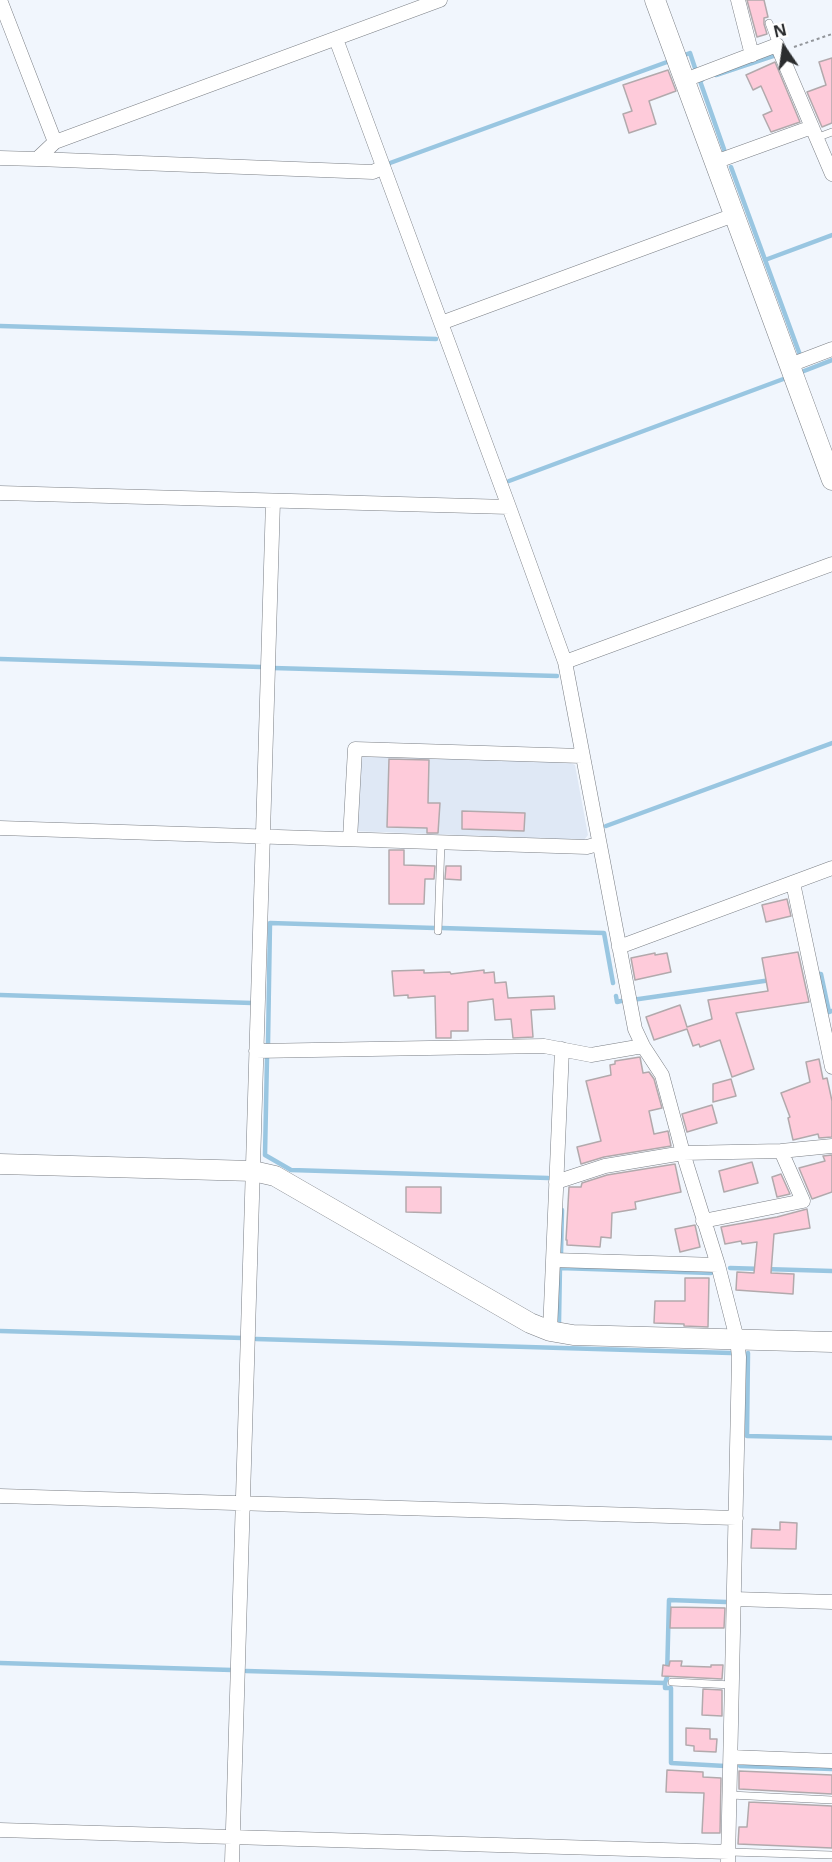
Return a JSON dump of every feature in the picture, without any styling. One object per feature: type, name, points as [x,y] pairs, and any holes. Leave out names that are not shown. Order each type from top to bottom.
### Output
[{"type":"street","points":[[0,0],[55,142]]},
{"type":"street","points":[[37,159],[55,142],[440,0]]},
{"type":"street","points":[[655,0],[832,480]]},
{"type":"street","points":[[738,0],[752,54]]},
{"type":"street","points":[[0,1830],[729,1857],[739,1357],[737,1340],[718,1265],[703,1221],[662,1075],[635,1029],[564,662],[510,507],[336,39]]},
{"type":"street","points":[[685,80],[752,54],[778,49],[832,174]]},
{"type":"street","points":[[715,162],[814,132]]},
{"type":"street","points":[[0,158],[373,172],[382,167]]},
{"type":"street","points":[[441,324],[734,215]]},
{"type":"street","points":[[790,365],[832,349]]},
{"type":"street","points":[[0,493],[510,507]]},
{"type":"street","points":[[232,1862],[273,501]]},
{"type":"street","points":[[564,662],[832,564]]},
{"type":"street","points":[[350,839],[355,749],[582,756]]},
{"type":"street","points":[[0,828],[587,847],[598,844]]},
{"type":"street","points":[[619,946],[832,868]]},
{"type":"street","points":[[793,883],[832,1067]]},
{"type":"street","points":[[256,1051],[544,1046],[591,1055],[643,1046]]},
{"type":"street","points":[[550,1331],[562,1049]]},
{"type":"street","points":[[556,1182],[605,1166],[683,1153],[781,1151],[832,1146]]},
{"type":"street","points":[[703,1221],[803,1201],[781,1151]]},
{"type":"street","points":[[0,1164],[253,1171],[274,1176],[530,1323],[550,1331],[573,1335],[832,1342]]},
{"type":"street","points":[[553,1260],[718,1265]]},
{"type":"street","points":[[0,1496],[736,1518]]},
{"type":"street","points":[[734,1599],[832,1602]]},
{"type":"street","points":[[731,1757],[832,1761]]},
{"type":"lane","points":[[769,22],[778,49]]},
{"type":"lane","points":[[814,132],[832,132]]},
{"type":"lane","points":[[438,931],[441,842]]},
{"type":"lane","points":[[672,1682],[732,1685]]},
{"type":"lane","points":[[730,1796],[832,1800]]},
{"type":"lane","points":[[729,1857],[832,1855]]},
{"type":"path","points":[[778,49],[832,34]]},
{"type":"shaded area","points":[[358,753],[564,760],[575,765],[588,835],[584,840],[355,831]]},
{"type":"building","points":[[747,0],[764,0],[768,17],[764,18],[767,34],[757,37]]},
{"type":"building","points":[[832,58],[832,123],[822,127],[807,92],[826,85],[819,62]]},
{"type":"building","points":[[775,62],[800,122],[771,132],[763,115],[772,111],[761,86],[753,90],[746,75]]},
{"type":"building","points":[[668,70],[676,91],[649,101],[656,124],[629,133],[623,114],[632,111],[623,85]]},
{"type":"building","points":[[389,759],[429,760],[428,803],[440,803],[438,833],[427,833],[427,828],[387,827]]},
{"type":"building","points":[[462,811],[525,813],[524,831],[462,829]]},
{"type":"building","points":[[389,850],[404,850],[404,865],[435,866],[434,879],[425,879],[424,904],[389,904]]},
{"type":"building","points":[[446,866],[461,866],[461,880],[445,879]]},
{"type":"building","points":[[787,899],[791,916],[766,922],[762,905]]},
{"type":"building","points":[[798,952],[809,1002],[736,1013],[754,1069],[732,1077],[720,1040],[700,1047],[699,1044],[693,1046],[687,1029],[654,1040],[646,1017],[680,1005],[687,1027],[712,1019],[708,1000],[768,991],[762,958]]},
{"type":"building","points":[[655,953],[655,955],[667,953],[671,972],[635,980],[631,958]]},
{"type":"building","points":[[424,970],[424,973],[450,972],[451,974],[484,970],[484,973],[494,972],[495,983],[506,982],[508,998],[554,996],[555,1009],[531,1010],[533,1037],[513,1038],[511,1019],[495,1020],[493,999],[468,1002],[468,1031],[451,1031],[451,1038],[436,1038],[435,996],[408,998],[408,995],[394,996],[392,971]]},
{"type":"building","points":[[640,1057],[643,1073],[649,1072],[654,1079],[662,1108],[649,1111],[654,1134],[668,1131],[671,1146],[604,1157],[581,1164],[577,1147],[601,1141],[586,1081],[611,1075],[610,1065],[615,1064],[615,1061]]},
{"type":"building","points":[[819,1059],[823,1079],[827,1078],[832,1101],[832,1137],[819,1138],[818,1134],[793,1140],[788,1118],[790,1117],[781,1093],[810,1082],[806,1062]]},
{"type":"building","points":[[731,1079],[736,1096],[713,1102],[713,1084]]},
{"type":"building","points":[[712,1105],[717,1123],[687,1132],[682,1114]]},
{"type":"building","points":[[832,1155],[832,1192],[812,1199],[799,1168],[825,1161],[823,1156]]},
{"type":"building","points":[[752,1162],[758,1183],[724,1192],[719,1171]]},
{"type":"building","points":[[675,1164],[681,1192],[635,1202],[636,1209],[612,1213],[611,1238],[601,1237],[600,1247],[567,1245],[569,1187],[581,1187],[582,1183],[607,1175]]},
{"type":"building","points":[[781,1174],[790,1194],[777,1197],[772,1177]]},
{"type":"building","points":[[406,1187],[441,1187],[441,1213],[406,1212]]},
{"type":"building","points":[[807,1209],[810,1228],[774,1234],[771,1273],[794,1274],[793,1294],[736,1290],[737,1272],[754,1273],[757,1242],[742,1244],[741,1241],[725,1244],[721,1227]]},
{"type":"building","points":[[695,1225],[700,1247],[680,1252],[675,1229]]},
{"type":"building","points":[[685,1278],[709,1278],[708,1327],[654,1323],[655,1301],[685,1301]]},
{"type":"building","points":[[780,1522],[797,1523],[796,1549],[751,1548],[752,1529],[780,1530]]},
{"type":"building","points":[[671,1607],[725,1608],[724,1628],[670,1628]]},
{"type":"building","points":[[670,1661],[682,1661],[681,1666],[723,1665],[722,1679],[662,1676],[663,1665],[669,1666]]},
{"type":"building","points":[[703,1689],[722,1690],[722,1716],[702,1715]]},
{"type":"building","points":[[686,1728],[710,1729],[710,1739],[717,1739],[716,1752],[694,1751],[694,1746],[686,1745]]},
{"type":"building","points":[[667,1770],[703,1772],[703,1777],[721,1778],[720,1833],[702,1833],[704,1793],[666,1792]]},
{"type":"building","points":[[739,1771],[832,1775],[832,1794],[739,1789]]},
{"type":"building","points":[[749,1802],[832,1806],[832,1848],[738,1844],[739,1827],[747,1827]]},
{"type":"waterway","points":[[685,55],[690,53],[695,68]]},
{"type":"waterway","points":[[716,75],[773,56]]},
{"type":"waterway","points":[[390,163],[667,62]]},
{"type":"waterway","points":[[702,80],[700,81],[725,152]]},
{"type":"waterway","points":[[731,167],[800,355]]},
{"type":"waterway","points":[[765,260],[832,235]]},
{"type":"waterway","points":[[0,326],[436,339]]},
{"type":"waterway","points":[[804,371],[832,360]]},
{"type":"waterway","points":[[509,481],[786,378]]},
{"type":"waterway","points":[[0,659],[261,667]]},
{"type":"waterway","points":[[273,668],[557,676]]},
{"type":"waterway","points":[[606,826],[832,743]]},
{"type":"waterway","points":[[268,1044],[270,923],[435,928]]},
{"type":"waterway","points":[[442,928],[604,933],[613,983]]},
{"type":"waterway","points":[[817,974],[821,974],[829,1012],[832,1011]]},
{"type":"waterway","points":[[632,1000],[771,980]]},
{"type":"waterway","points":[[0,995],[252,1003]]},
{"type":"waterway","points":[[616,996],[617,1002],[621,1001]]},
{"type":"waterway","points":[[267,1058],[265,1155],[291,1170],[548,1178]]},
{"type":"waterway","points":[[561,1254],[562,1210]]},
{"type":"waterway","points":[[559,1322],[560,1266]]},
{"type":"waterway","points":[[560,1268],[711,1273]]},
{"type":"waterway","points":[[730,1268],[832,1271]]},
{"type":"waterway","points":[[0,1331],[243,1338]]},
{"type":"waterway","points":[[256,1339],[731,1353]]},
{"type":"waterway","points":[[748,1353],[747,1436],[832,1438]]},
{"type":"waterway","points":[[665,1683],[669,1600],[726,1602]]},
{"type":"waterway","points":[[0,1663],[232,1670]]},
{"type":"waterway","points":[[246,1671],[665,1683],[665,1688],[671,1688],[671,1763],[725,1766]]},
{"type":"waterway","points":[[740,1766],[832,1769]]}]
